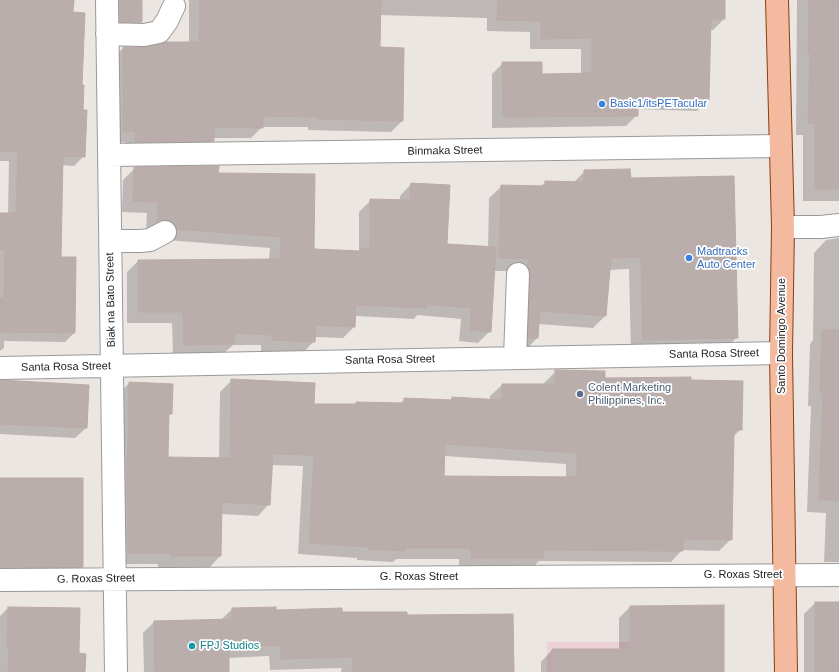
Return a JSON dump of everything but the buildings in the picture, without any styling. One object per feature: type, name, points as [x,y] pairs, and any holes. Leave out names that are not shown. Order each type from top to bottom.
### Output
[{"type":"main road","name":"Santo Domingo Avenue","points":[[777,0],[783,227],[781,353],[786,672]]},
{"type":"street","name":"Biak na Bato Street","points":[[107,0],[116,579],[116,672]]},
{"type":"street","points":[[108,34],[144,35],[159,32],[167,21],[174,6]]},
{"type":"street","name":"Binmaka Street","points":[[109,155],[780,146]]},
{"type":"street","points":[[783,227],[821,228],[839,225]]},
{"type":"street","points":[[111,242],[150,240],[165,232]]},
{"type":"street","points":[[515,358],[518,274]]},
{"type":"street","name":"Santa Rosa Street","points":[[0,368],[781,353]]},
{"type":"street","name":"G. Roxas Street","points":[[0,580],[839,575]]},
{"type":"shaded area","points":[[547,642],[633,642],[633,672],[547,672]]},
{"type":"place","name":"Basic1/itsPETacular","points":[[602,104]]},
{"type":"place","name":"Madtracks Auto Center","points":[[689,258]]},
{"type":"place","name":"Colent Marketing Philippines, Inc.","points":[[580,394]]},
{"type":"place","name":"FPJ Studios","points":[[192,646]]}]
